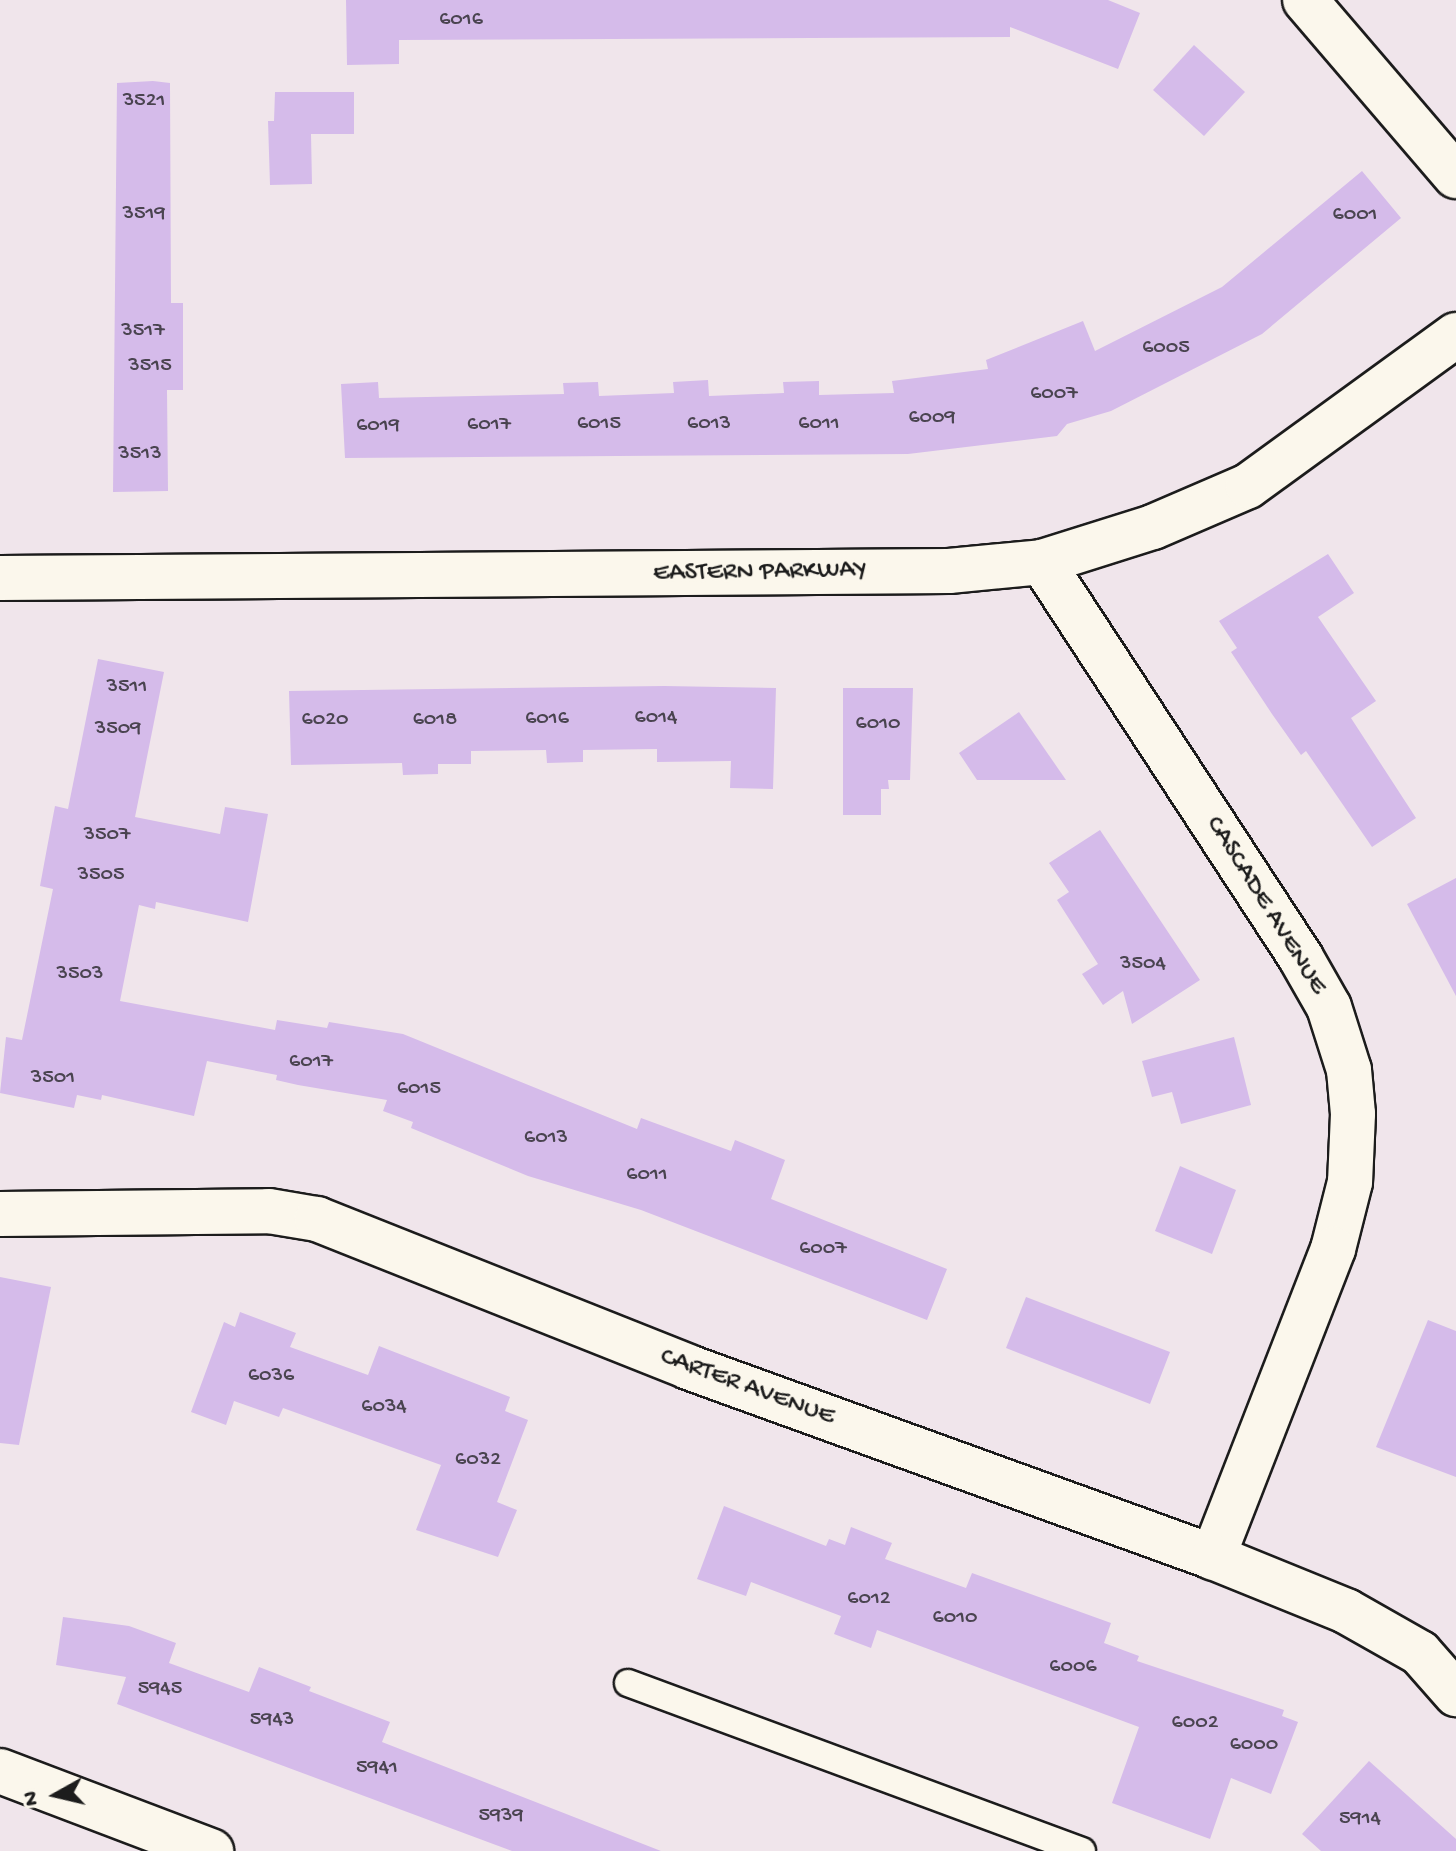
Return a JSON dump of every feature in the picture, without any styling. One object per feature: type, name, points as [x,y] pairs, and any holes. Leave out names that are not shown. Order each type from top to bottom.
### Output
[{"type":"street","points":[[1305,0],[1456,176]]},
{"type":"street","name":"EASTERN PARKWAY","points":[[0,578],[949,571],[1042,562],[1153,527],[1248,486],[1456,335]]},
{"type":"street","name":"CASCADE AVENUE","points":[[1042,562],[1301,958],[1329,1007],[1349,1070],[1353,1114],[1350,1182],[1333,1249],[1213,1557]]},
{"type":"street","name":"CARTER AVENUE","points":[[0,1214],[269,1211],[317,1219],[688,1367],[1213,1557],[1389,1632],[1420,1653],[1456,1694]]},
{"type":"street","points":[[0,1771],[211,1851]]},
{"type":"lane","points":[[628,1683],[1082,1851]]},
{"type":"building","points":[[346,0],[1108,0],[1140,13],[1118,69],[1010,27],[1010,37],[399,40],[399,64],[347,65]]},
{"type":"building","points":[[1194,45],[1245,92],[1204,136],[1153,90]]},
{"type":"building","points":[[117,83],[170,83],[171,303],[183,303],[183,390],[167,390],[168,491],[113,492]]},
{"type":"building","points":[[275,92],[354,92],[354,134],[311,134],[312,184],[270,185],[268,121],[274,121]]},
{"type":"building","points":[[1362,171],[1401,218],[1262,334],[1111,411],[1067,424],[1057,436],[908,454],[345,458],[341,384],[378,382],[379,398],[564,394],[563,383],[598,382],[599,396],[674,393],[673,382],[708,380],[709,396],[784,393],[783,382],[819,381],[819,395],[894,393],[892,381],[988,369],[986,360],[1083,321],[1095,351],[1222,287]]},
{"type":"building","points":[[1328,554],[1354,593],[1318,617],[1376,701],[1351,718],[1416,818],[1372,847],[1306,751],[1301,755],[1272,714],[1231,652],[1237,648],[1219,621]]},
{"type":"building","points":[[98,659],[164,672],[135,817],[220,834],[225,807],[268,814],[248,922],[156,902],[155,909],[139,905],[120,1001],[275,1030],[277,1020],[327,1028],[329,1022],[403,1034],[637,1129],[641,1118],[731,1151],[735,1140],[785,1160],[771,1199],[947,1269],[927,1320],[641,1210],[528,1176],[411,1128],[413,1122],[383,1111],[387,1100],[298,1085],[276,1080],[277,1075],[207,1061],[194,1116],[102,1095],[101,1100],[77,1095],[74,1108],[0,1093],[6,1037],[22,1040],[53,889],[40,886],[55,806],[68,809]]},
{"type":"building","points":[[664,686],[776,688],[773,789],[730,788],[731,761],[657,762],[657,749],[583,750],[583,762],[547,763],[546,750],[471,751],[471,764],[438,764],[438,774],[403,775],[402,763],[291,765],[289,691]]},
{"type":"building","points":[[843,688],[913,688],[910,780],[888,780],[889,789],[881,789],[881,815],[843,815]]},
{"type":"building","points":[[1019,712],[1066,780],[977,780],[959,753]]},
{"type":"building","points":[[1100,830],[1200,980],[1132,1024],[1123,991],[1103,1005],[1082,974],[1098,964],[1057,900],[1069,892],[1049,863]]},
{"type":"building","points":[[1456,878],[1456,996],[1407,904]]},
{"type":"building","points":[[1234,1037],[1251,1105],[1181,1124],[1172,1092],[1152,1097],[1142,1061]]},
{"type":"building","points":[[1180,1166],[1236,1190],[1212,1254],[1155,1231]]},
{"type":"building","points":[[0,1277],[51,1287],[19,1445],[0,1443]]},
{"type":"building","points":[[1026,1297],[1170,1352],[1150,1404],[1006,1348]]},
{"type":"building","points":[[240,1312],[296,1333],[290,1347],[368,1375],[379,1346],[510,1397],[505,1411],[528,1420],[497,1502],[517,1510],[498,1557],[416,1530],[441,1465],[283,1408],[279,1417],[234,1401],[226,1425],[191,1412],[224,1322],[235,1327]]},
{"type":"building","points":[[1428,1320],[1456,1331],[1456,1477],[1376,1447]]},
{"type":"building","points":[[724,1506],[826,1546],[829,1539],[845,1545],[851,1527],[892,1543],[885,1559],[966,1588],[972,1573],[1111,1623],[1104,1643],[1139,1656],[1137,1661],[1284,1710],[1282,1716],[1298,1722],[1271,1794],[1231,1778],[1210,1839],[1112,1803],[1139,1727],[877,1630],[871,1648],[834,1634],[841,1616],[751,1582],[746,1596],[697,1579]]},
{"type":"building","points":[[63,1617],[129,1626],[176,1643],[169,1663],[249,1692],[259,1667],[311,1687],[309,1691],[390,1722],[382,1742],[661,1851],[512,1851],[117,1704],[126,1677],[56,1665]]},
{"type":"building","points":[[1369,1761],[1456,1839],[1456,1851],[1321,1851],[1302,1834]]}]
